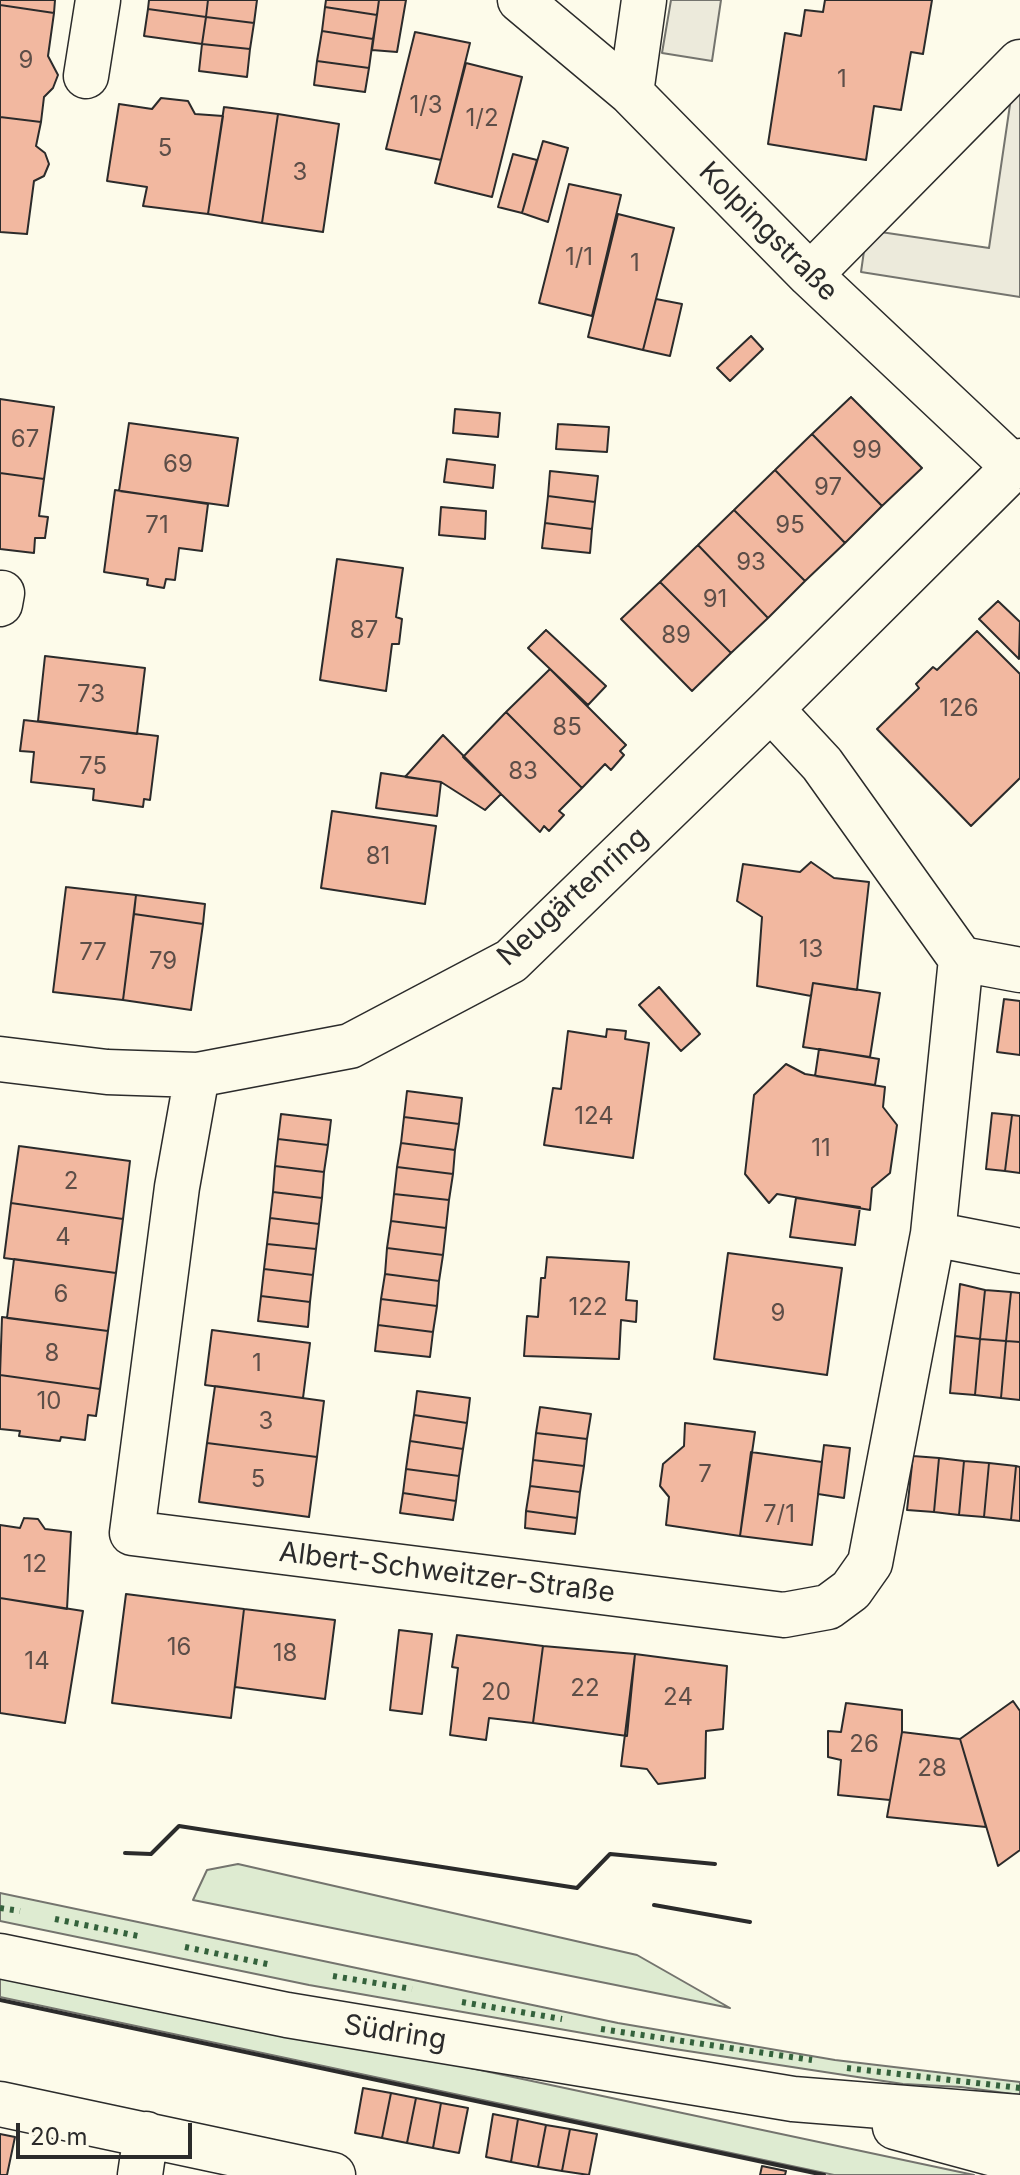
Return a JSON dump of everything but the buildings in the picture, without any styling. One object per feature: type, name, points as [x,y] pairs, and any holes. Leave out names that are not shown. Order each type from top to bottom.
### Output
[{"type":"street","points":[[86,76],[98,0]]},
{"type":"street","name":"Kolpingstraße","points":[[520,0],[631,93],[810,275],[1017,464]]},
{"type":"street","points":[[631,93],[644,0]]},
{"type":"street","points":[[810,275],[1020,62]]},
{"type":"street","name":"Neugärtenring","points":[[0,1059],[107,1072],[197,1075],[350,1046],[511,961],[771,709],[1017,464]]},
{"type":"street","points":[[771,709],[822,764],[961,959],[1020,970]]},
{"type":"street","name":"Albert-Schweitzer-Straße","points":[[197,1075],[177,1187],[132,1533],[784,1615],[828,1607],[851,1590],[870,1563],[933,1234],[961,959]]},
{"type":"street","points":[[933,1234],[1020,1251]]},
{"type":"street","name":"Südring","points":[[0,1956],[287,2015],[793,2099],[1020,2117]]},
{"type":"street","name":"Südring","points":[[793,2099],[1020,2161]]},
{"type":"street","points":[[0,2104],[143,2154],[333,2175]]},
{"type":"green space","points":[[238,1864],[637,1955],[730,2008],[193,1900],[207,1870]]},
{"type":"green space","points":[[0,1893],[618,2023],[835,2060],[1020,2082],[1020,2095],[961,2087],[903,2084],[668,2048],[309,1985],[0,1921]]},
{"type":"green space","points":[[0,1968],[974,2175],[834,2175],[0,1997]]},
{"type":"shaded area","points":[[671,0],[721,0],[712,61],[662,53]]},
{"type":"shaded area","points":[[1012,91],[1020,93],[1020,297],[861,272],[867,230],[989,248]]},
{"type":"hedge","points":[[0,1908],[20,1911]]},
{"type":"hedge","points":[[55,1919],[143,1937]]},
{"type":"hedge","points":[[185,1947],[272,1965]]},
{"type":"hedge","points":[[333,1976],[412,1989]]},
{"type":"hedge","points":[[462,2002],[562,2019]]},
{"type":"hedge","points":[[601,2029],[812,2060]]},
{"type":"hedge","points":[[847,2068],[1020,2088]]},
{"type":"wall","points":[[125,1853],[151,1854],[179,1826],[577,1888],[610,1854],[715,1864]]},
{"type":"wall","points":[[654,1905],[750,1922]]},
{"type":"wall","points":[[0,2000],[824,2175]]}]
